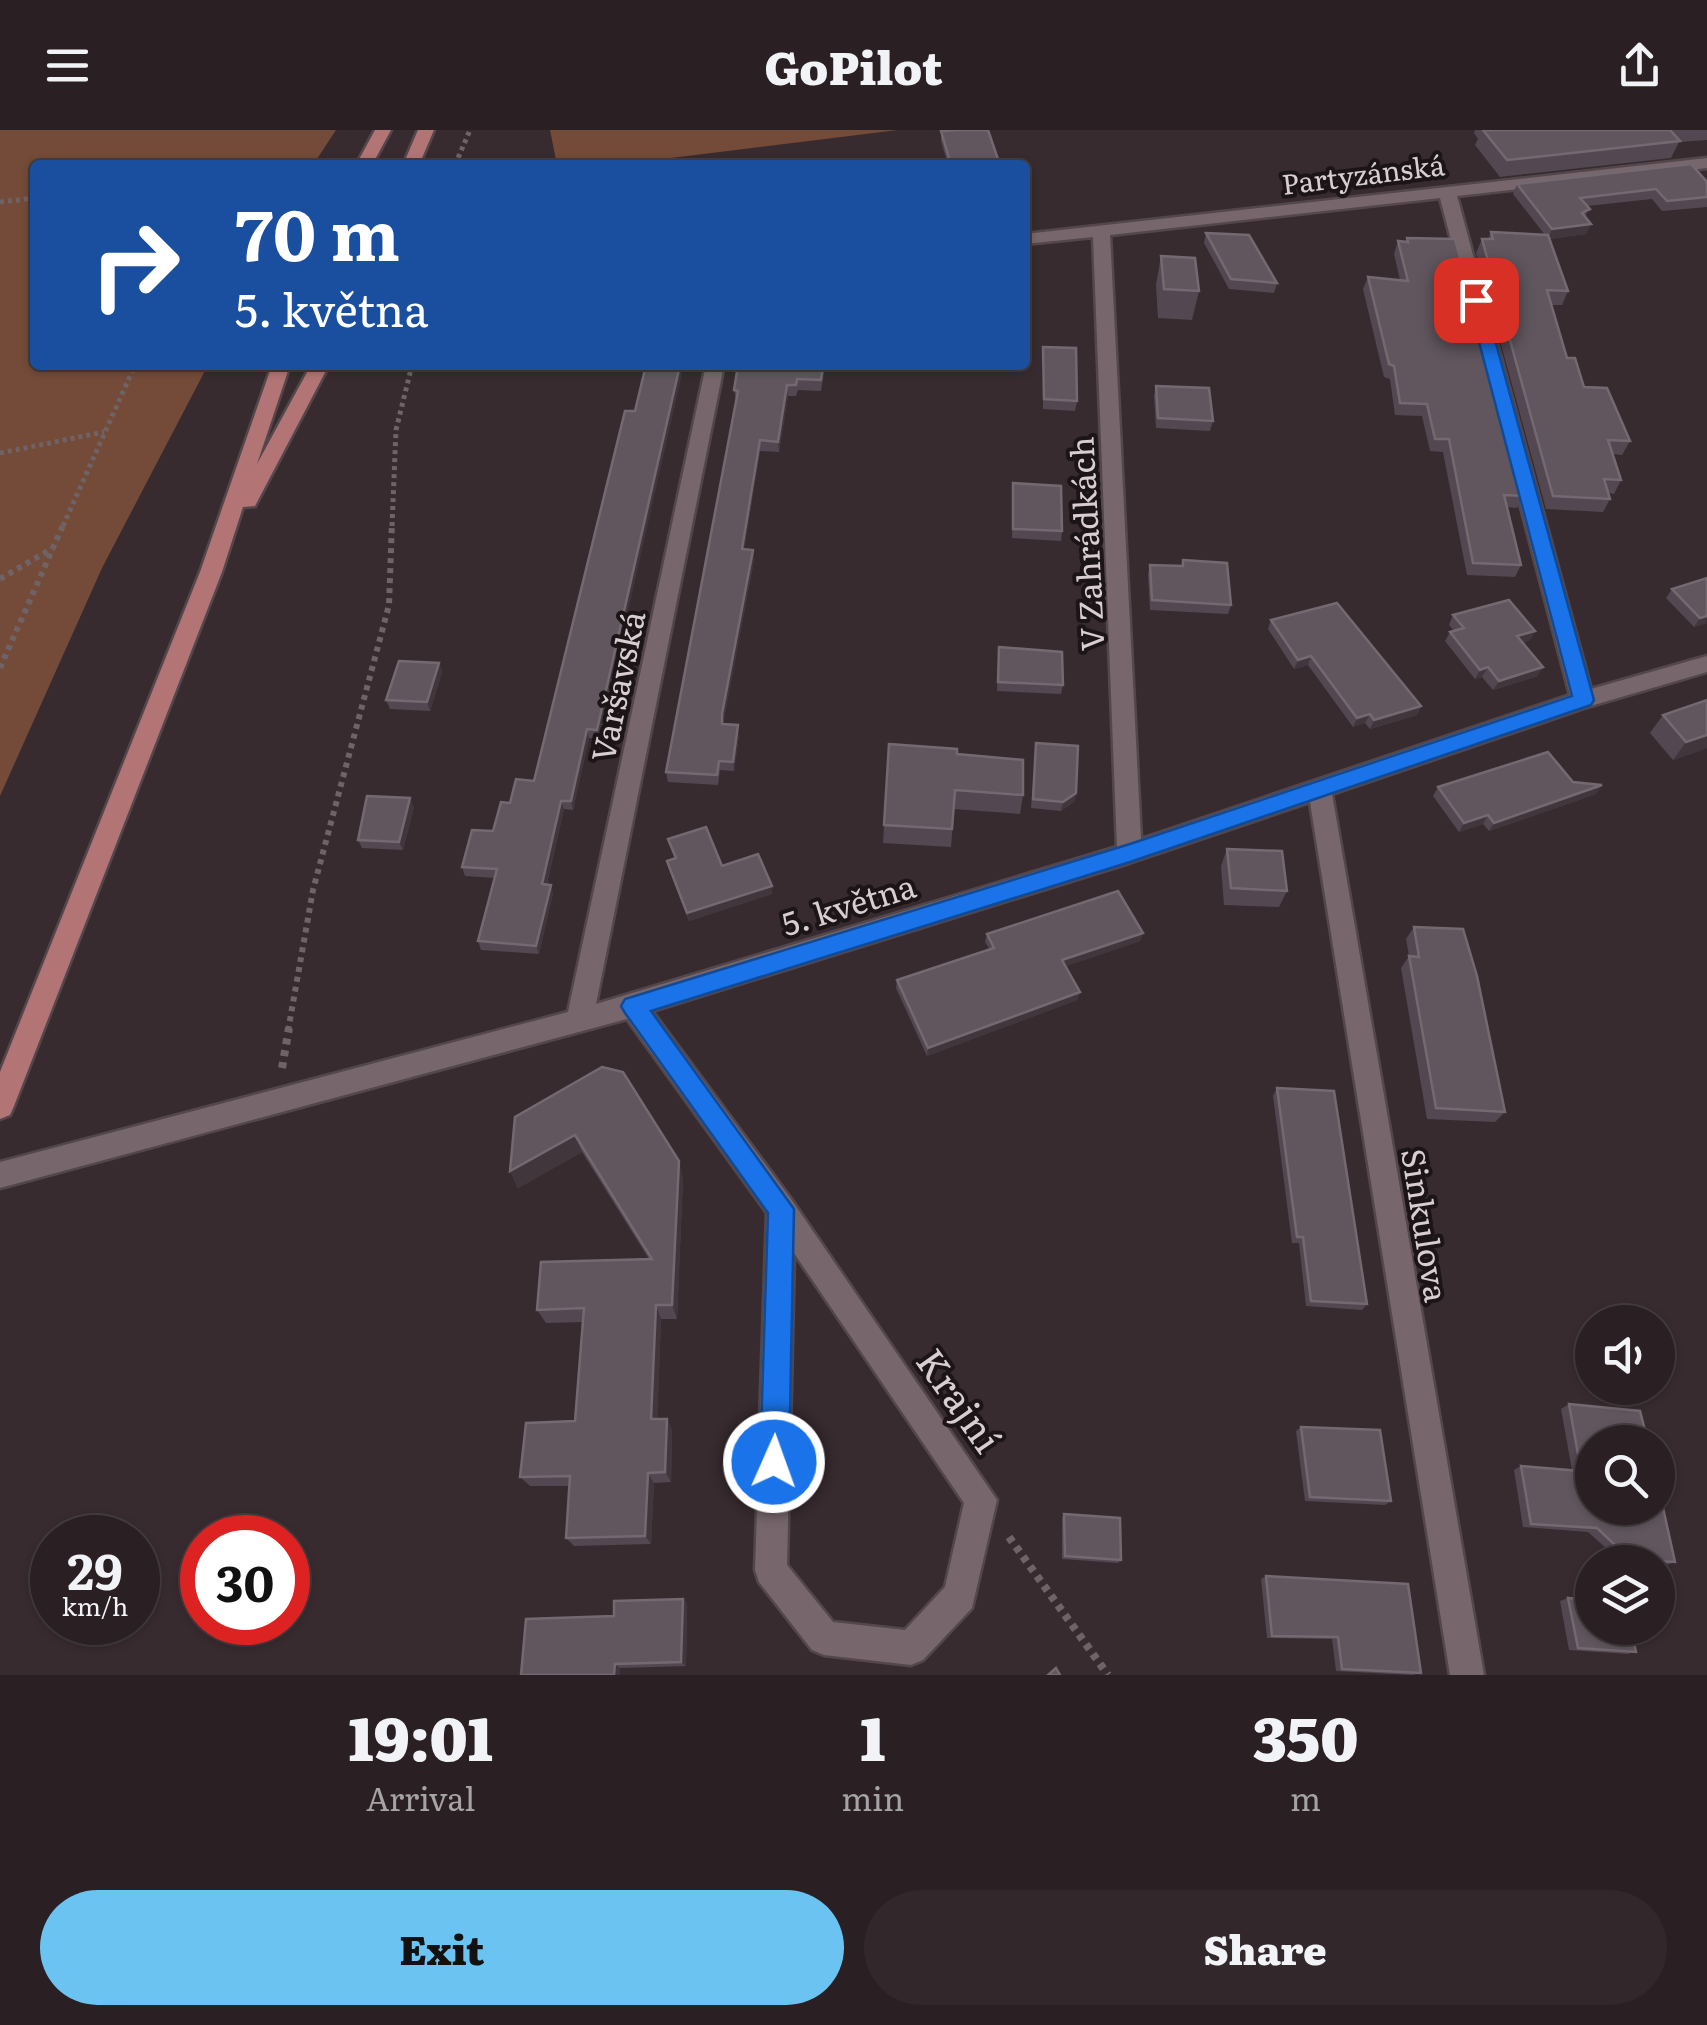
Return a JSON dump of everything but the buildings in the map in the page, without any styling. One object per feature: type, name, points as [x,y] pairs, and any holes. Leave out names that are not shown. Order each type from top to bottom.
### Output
[{"type":"main road","points":[[366,160],[381,130]]},
{"type":"main road","points":[[413,160],[426,130]]},
{"type":"main road","points":[[0,1106],[210,572],[279,370]]},
{"type":"main road","points":[[210,572],[317,370]]},
{"type":"street","name":"Partyzánská","points":[[1030,239],[1707,162]]},
{"type":"street","points":[[1446,191],[1583,700]]},
{"type":"street","name":"V Zahrádkách","points":[[1100,232],[1130,853]]},
{"type":"street","name":"Varšavská","points":[[580,1019],[714,370]]},
{"type":"street","name":"5. května","points":[[0,1174],[633,1006],[1130,853],[1319,786],[1707,664]]},
{"type":"street","name":"Sinkulova","points":[[1319,786],[1467,1675]]},
{"type":"street","name":"Krajní","points":[[633,1006],[781,1209],[982,1500],[960,1596],[911,1648],[824,1638],[771,1570],[781,1209]]},
{"type":"path","points":[[457,160],[470,130]]},
{"type":"path","points":[[0,202],[30,199]]},
{"type":"path","points":[[0,668],[133,370]]},
{"type":"path","points":[[276,1098],[313,890],[389,605],[396,430],[411,370]]},
{"type":"path","points":[[0,452],[105,432]]},
{"type":"path","points":[[0,579],[54,548]]},
{"type":"path","points":[[982,1500],[1108,1675]]},
{"type":"shaded area","points":[[0,130],[336,130],[316,160],[30,160],[30,370],[205,370],[102,568],[0,796]]},
{"type":"shaded area","points":[[550,130],[898,130],[655,160],[556,160]]},
{"type":"route","points":[[774,1462],[781,1209],[633,1006],[1130,853],[1583,700],[1476,300]]}]
